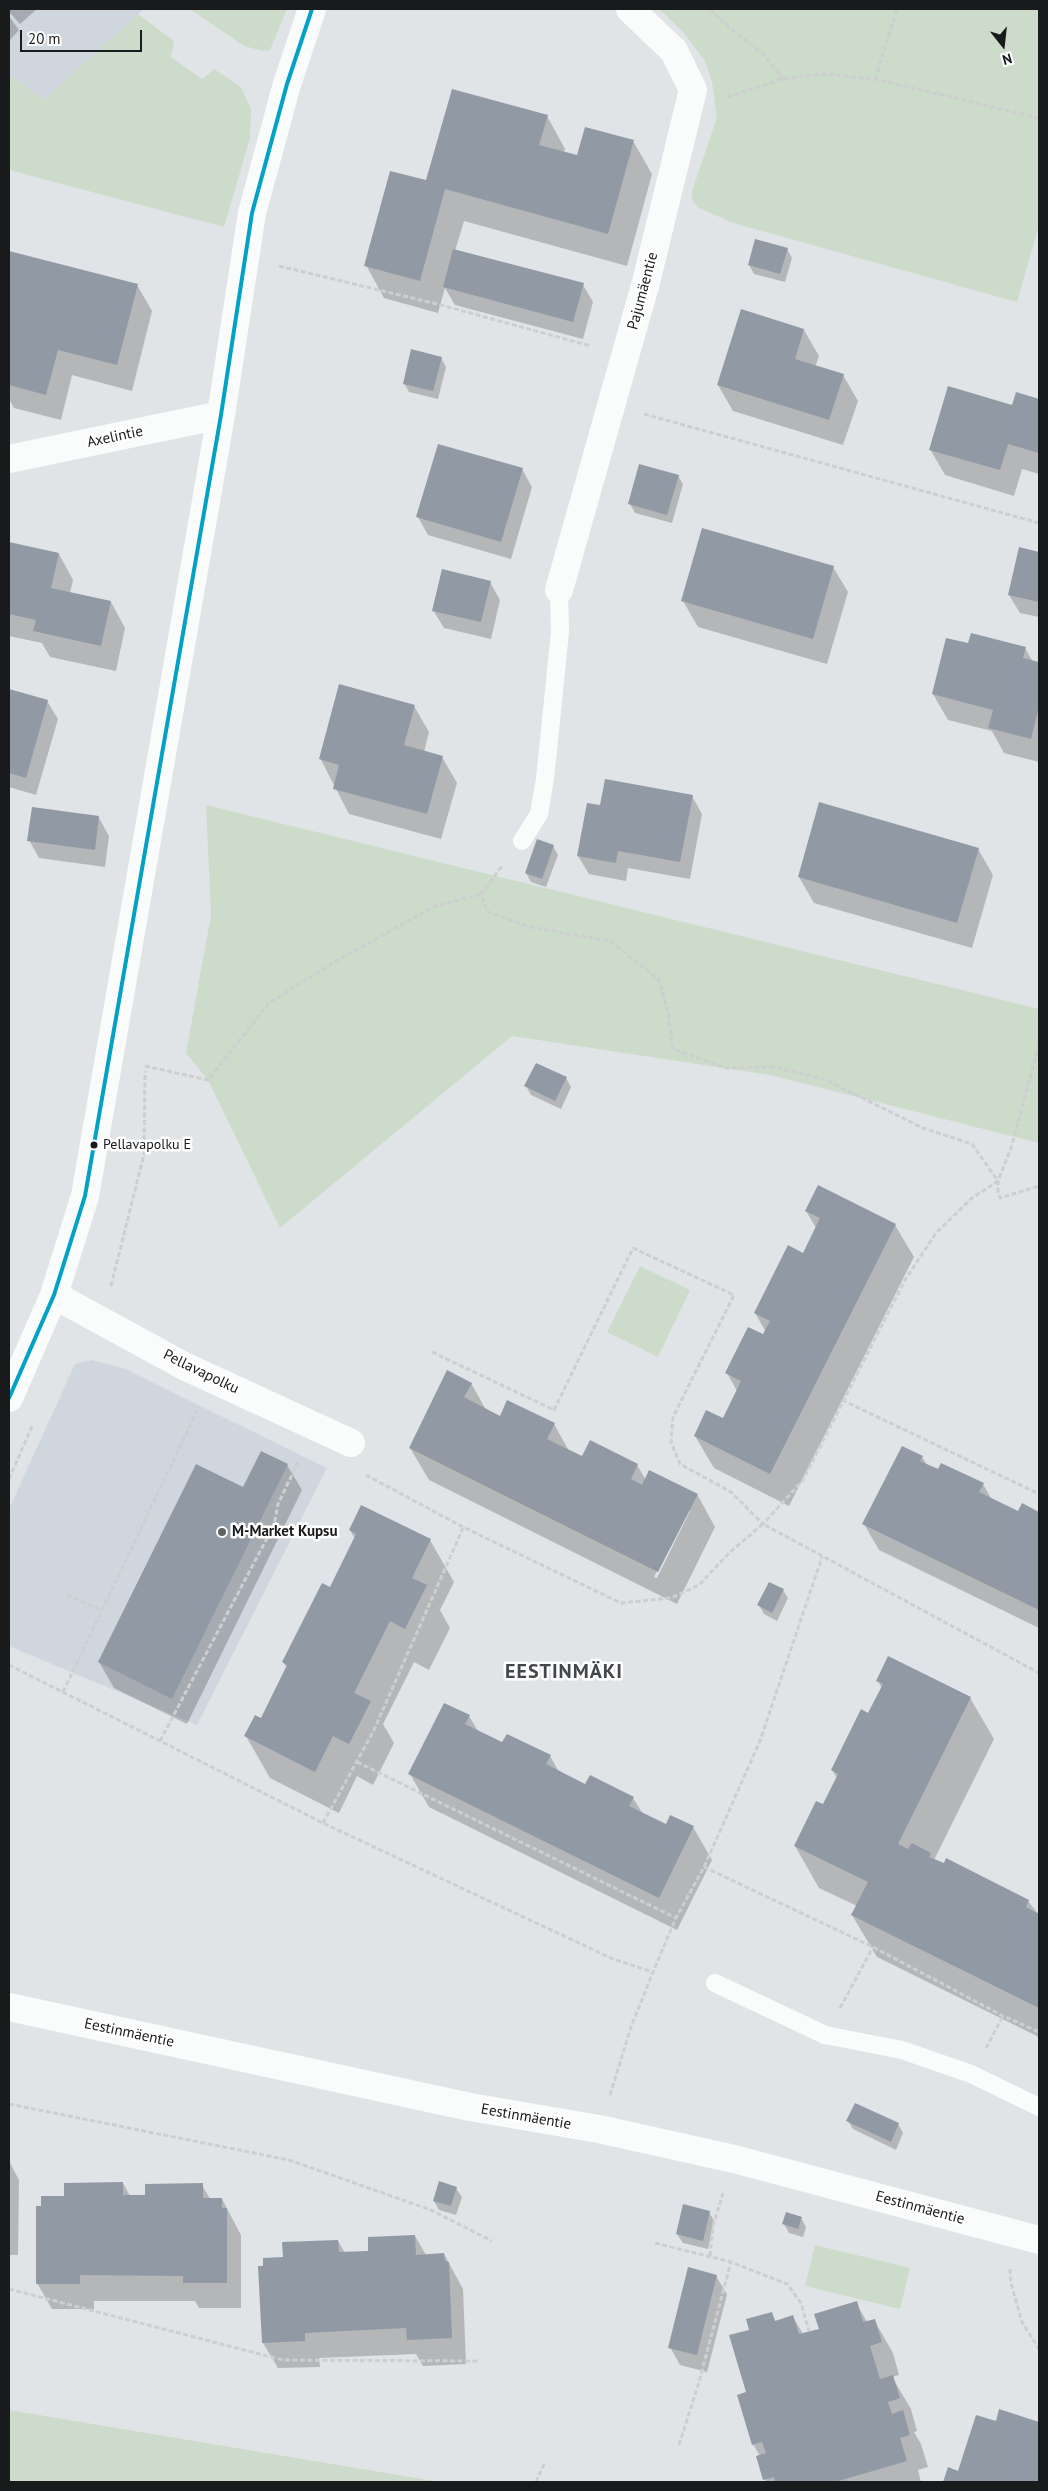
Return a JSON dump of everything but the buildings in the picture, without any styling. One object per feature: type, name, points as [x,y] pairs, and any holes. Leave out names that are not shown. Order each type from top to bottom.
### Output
[{"type":"street","points":[[9,1398],[54,1295],[85,1196],[220,415],[252,213],[287,84],[312,9]]},
{"type":"street","name":"Pajumäentie","points":[[559,590],[626,356],[694,90],[674,51],[630,9]]},
{"type":"street","name":"Axelintie","points":[[9,459],[220,415]]},
{"type":"street","name":"Pellavapolku","points":[[54,1295],[184,1366],[351,1443]]},
{"type":"street","name":"Eestinmäentie","points":[[9,2007],[470,2108],[599,2129],[734,2160],[1039,2240]]},
{"type":"lane","points":[[522,841],[539,814],[545,779],[560,632],[559,590]]},
{"type":"lane","points":[[715,1983],[825,2035],[902,2050],[971,2074],[1039,2107]]},
{"type":"path","points":[[710,9],[724,23],[764,55],[783,79]]},
{"type":"path","points":[[875,79],[897,9]]},
{"type":"path","points":[[688,110],[783,79],[823,74],[875,79],[1039,118]]},
{"type":"path","points":[[279,266],[437,304],[626,356]]},
{"type":"path","points":[[612,405],[1039,523]]},
{"type":"path","points":[[145,1066],[208,1080],[270,1003],[343,957],[435,906],[481,894],[522,841]]},
{"type":"path","points":[[481,894],[488,912],[530,927],[610,941],[638,962],[659,980],[668,1014],[673,1049],[726,1068],[774,1067],[826,1080],[923,1128],[972,1144],[998,1181]]},
{"type":"path","points":[[1039,1044],[1011,1148],[998,1181],[1000,1198],[1039,1186]]},
{"type":"path","points":[[351,1443],[351,1466],[389,1489],[463,1527],[621,1603],[671,1598],[699,1584],[729,1553],[763,1524],[802,1480],[905,1280],[936,1233],[972,1198],[998,1181]]},
{"type":"path","points":[[432,1352],[554,1410],[633,1248],[734,1295],[673,1417],[671,1442],[680,1464],[731,1492],[763,1524],[1039,1673]]},
{"type":"path","points":[[842,1400],[1039,1494]]},
{"type":"path","points":[[63,1692],[201,1404]]},
{"type":"path","points":[[160,1741],[274,1525],[278,1504],[301,1456]]},
{"type":"path","points":[[323,1823],[374,1730],[463,1527]]},
{"type":"path","points":[[599,2129],[630,2027],[676,1918],[704,1866],[760,1741],[822,1556]]},
{"type":"path","points":[[67,1595],[101,1610]]},
{"type":"path","points":[[9,1665],[323,1823],[613,1959],[653,1972]]},
{"type":"path","points":[[357,1762],[676,1918]]},
{"type":"path","points":[[704,1866],[873,1947],[1003,2016],[1039,2032]]},
{"type":"path","points":[[825,2035],[873,1947]]},
{"type":"path","points":[[971,2074],[1003,2016]]},
{"type":"path","points":[[9,2104],[289,2160],[431,2210],[492,2241]]},
{"type":"path","points":[[710,2256],[713,2226],[734,2160]]},
{"type":"path","points":[[1006,2231],[1011,2283],[1022,2322],[1039,2348]]},
{"type":"path","points":[[655,2243],[731,2262],[787,2284],[801,2303],[809,2331]]},
{"type":"path","points":[[679,2445],[699,2382],[731,2262]]},
{"type":"path","points":[[9,2289],[283,2360],[478,2361]]},
{"type":"path","points":[[536,2482],[544,2464]]},
{"type":"shaded area","points":[[9,9],[144,9],[45,99],[9,76]]},
{"type":"shaded area","points":[[92,1360],[123,1368],[327,1468],[197,1725],[9,1646],[9,1509],[75,1364]]},
{"type":"green space","points":[[190,9],[287,9],[270,50],[263,51],[244,46]]},
{"type":"green space","points":[[659,9],[1039,9],[1039,225],[1017,302],[733,223],[697,207],[692,199],[692,191],[717,118],[712,82],[705,61],[684,33]]},
{"type":"green space","points":[[138,14],[174,41],[171,57],[202,79],[214,69],[241,87],[251,109],[250,138],[224,227],[9,170],[9,76],[45,99]]},
{"type":"green space","points":[[206,805],[1039,1009],[1039,1143],[770,1075],[512,1036],[280,1228],[208,1080],[186,1053],[211,915]]},
{"type":"green space","points":[[640,1266],[690,1290],[658,1357],[607,1332]]},
{"type":"green space","points":[[815,2245],[910,2268],[900,2309],[805,2286]]},
{"type":"green space","points":[[9,2410],[440,2482],[9,2482]]},
{"type":"transit line","points":[[9,1398],[54,1295],[85,1196],[221,415],[252,213],[287,84],[312,9]]},
{"type":"place","name":"Pellavapolku E","points":[[94,1145]]},
{"type":"place","name":"M-Market Kupsu","points":[[222,1532]]},
{"type":"district","name":"EESTINMÄKI","points":[[564,1672]]}]
